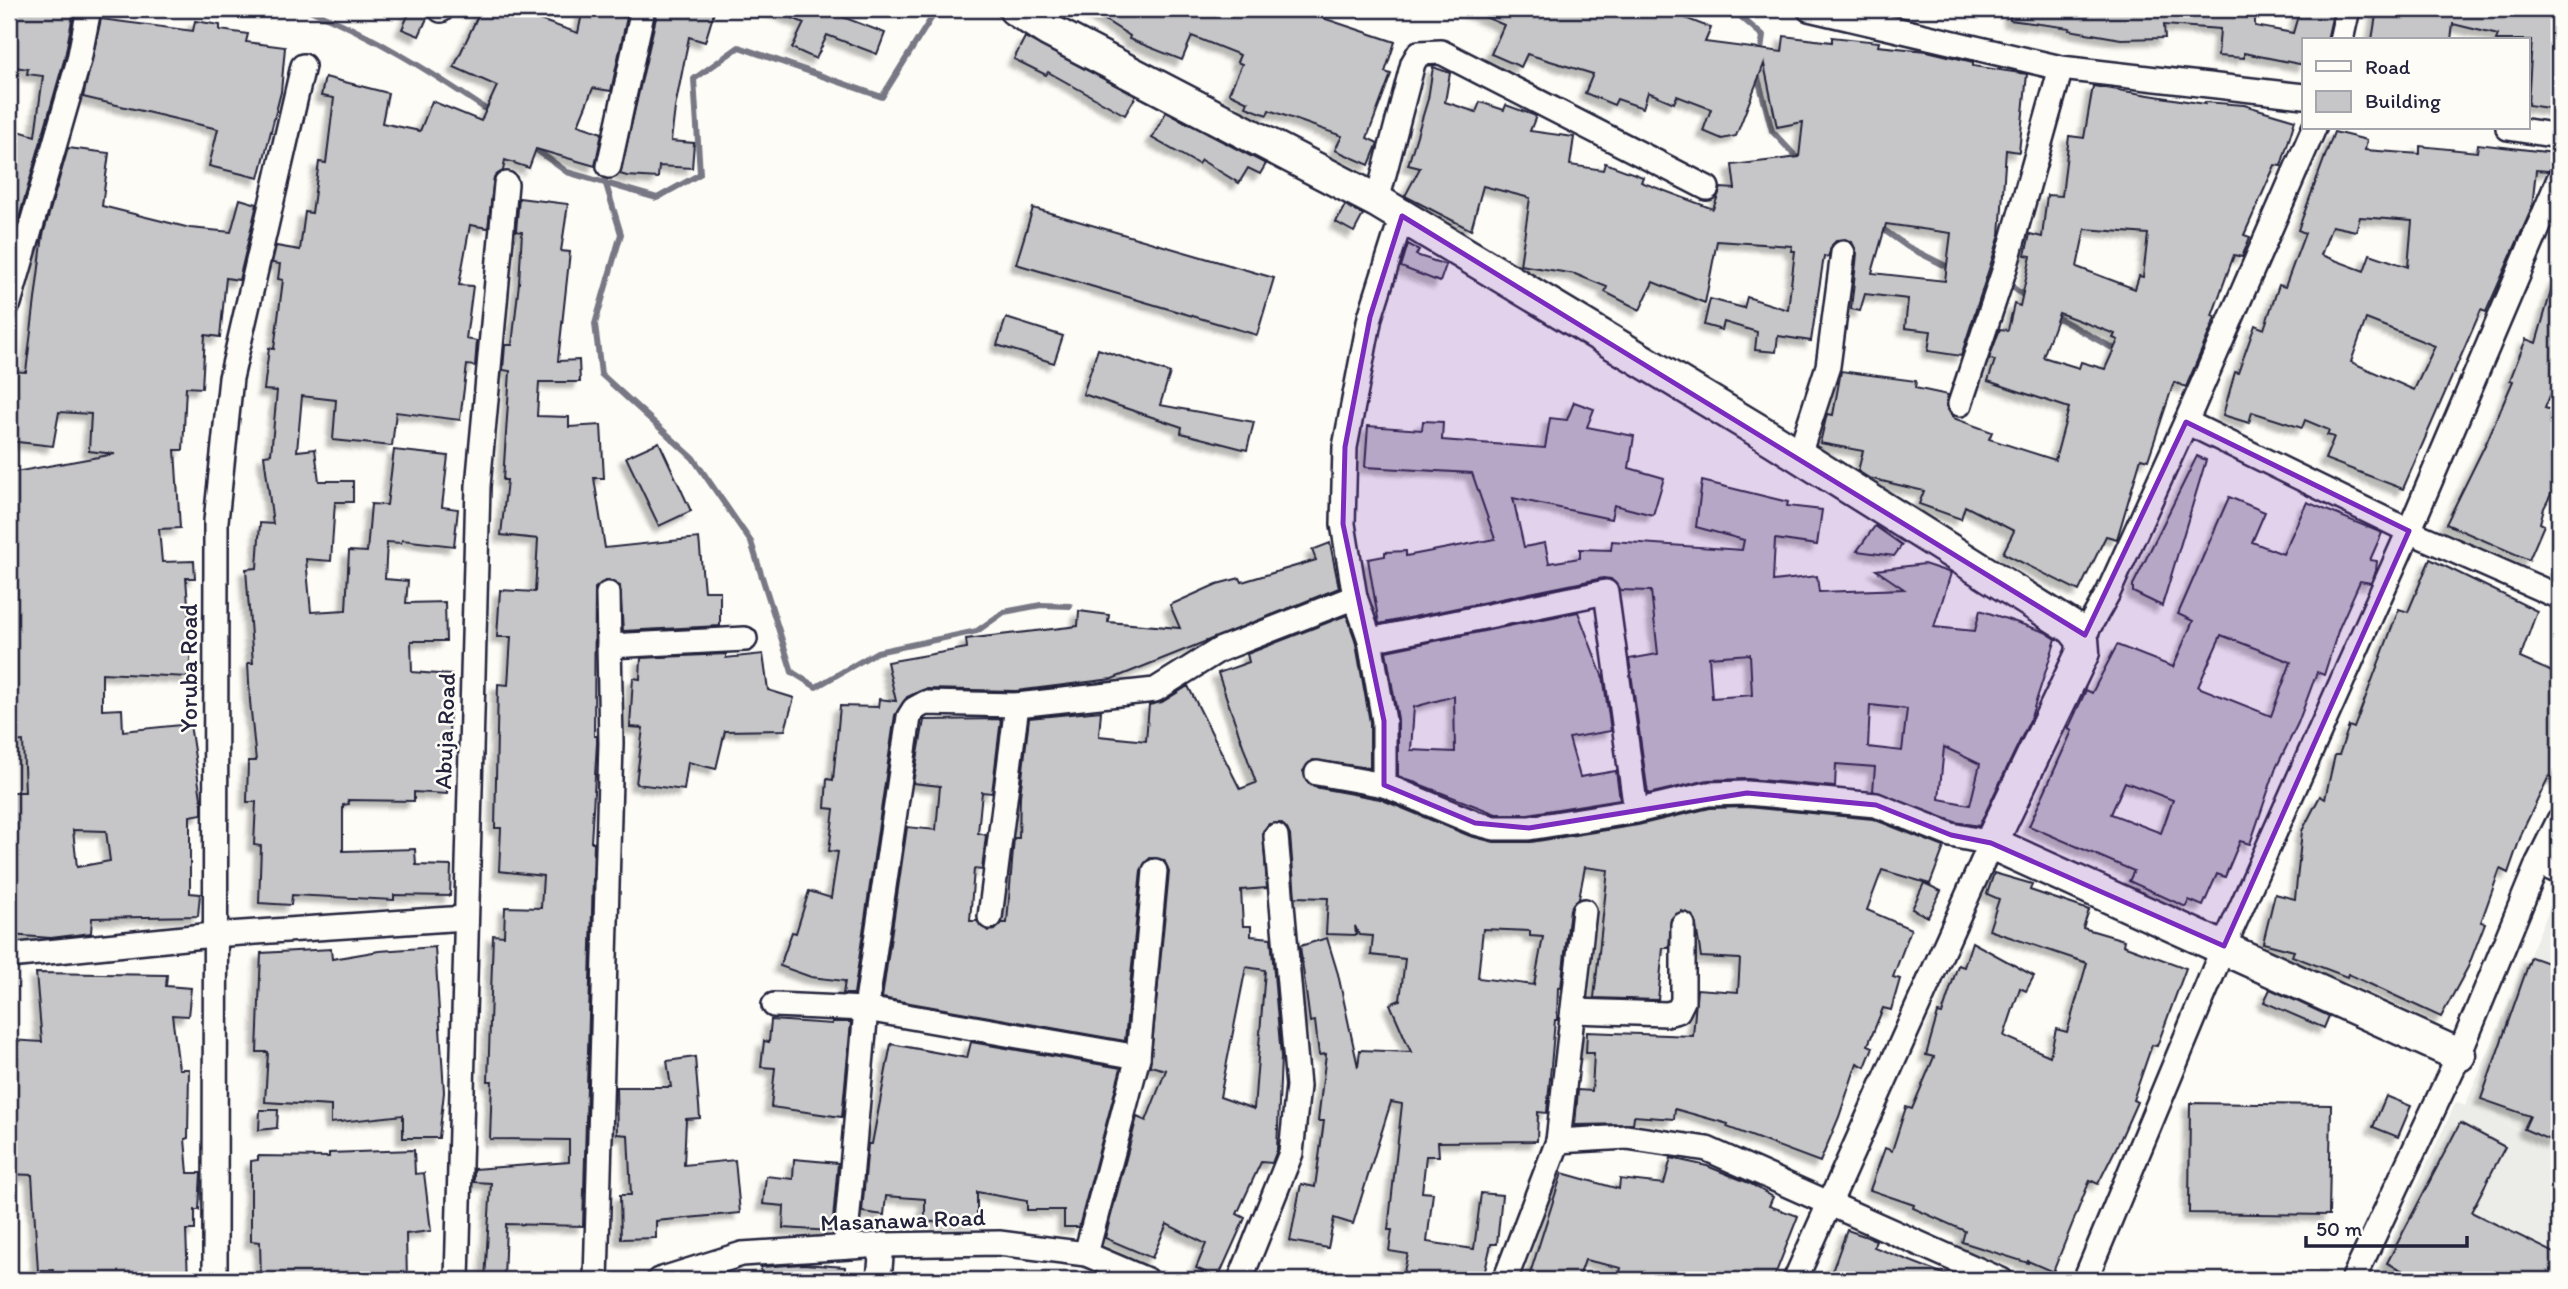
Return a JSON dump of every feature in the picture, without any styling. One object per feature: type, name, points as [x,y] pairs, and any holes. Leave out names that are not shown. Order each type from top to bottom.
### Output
[{"type":"street","points":[[9,303],[79,60],[89,9]]},
{"type":"street","points":[[609,166],[643,9]]},
{"type":"street","points":[[1015,9],[1048,30],[1390,209],[1799,456],[2073,628],[2082,639]]},
{"type":"street","points":[[1809,9],[2061,68],[2302,96]]},
{"type":"street","points":[[2341,38],[2348,9]]},
{"type":"street","points":[[1384,785],[1384,721],[1370,640],[1355,597],[1343,524],[1345,447],[1390,209],[1413,63],[1419,53],[1441,52],[1707,188]]},
{"type":"street","name":"Yoruba Road","points":[[215,1280],[213,935],[216,520],[231,378],[303,66]]},
{"type":"street","points":[[1960,404],[2001,279],[2061,68]]},
{"type":"street","points":[[1795,1280],[1990,843],[2083,652],[2082,639],[2108,593],[2186,422],[2313,130]]},
{"type":"street","points":[[2521,130],[2559,136]]},
{"type":"street","points":[[2085,1280],[2224,946],[2409,531],[2559,179]]},
{"type":"street","name":"Abuja Road","points":[[457,1280],[478,486],[506,184]]},
{"type":"street","points":[[1799,456],[1828,366],[1843,253]]},
{"type":"street","points":[[2186,422],[2409,531],[2559,597]]},
{"type":"street","points":[[1370,640],[1606,592],[1636,811]]},
{"type":"street","points":[[596,1280],[611,743],[608,594]]},
{"type":"street","points":[[845,1247],[866,1009],[909,717],[914,709],[925,704],[1017,705],[1155,690],[1219,650],[1355,597]]},
{"type":"street","points":[[609,646],[745,639]]},
{"type":"street","points":[[990,917],[1017,705]]},
{"type":"street","points":[[1317,773],[1384,785],[1475,824],[1494,828],[1529,828],[1636,811],[1708,794],[1812,796],[1876,804],[1951,835],[1990,843],[2224,946],[2459,1055]]},
{"type":"street","points":[[2353,1280],[2549,868],[2559,820]]},
{"type":"street","points":[[1240,1280],[1291,1153],[1298,1086],[1276,836]]},
{"type":"street","points":[[1086,1254],[1138,1057],[1146,989],[1154,871]]},
{"type":"street","points":[[1505,1280],[1558,1140],[1584,911]]},
{"type":"street","points":[[9,956],[213,935],[465,918]]},
{"type":"street","points":[[1573,1011],[1667,1014],[1678,1011],[1683,1001],[1683,925]]},
{"type":"street","points":[[774,1005],[866,1009],[1138,1057]]},
{"type":"street","points":[[1558,1140],[1627,1137],[1707,1149],[2001,1280]]},
{"type":"street","name":"Masanawa Road","points":[[659,1280],[750,1254],[882,1245],[999,1243],[1086,1254],[1147,1280]]},
{"type":"street","points":[[879,1280],[882,1245]]},
{"type":"highlighted area","points":[[1402,216],[2085,635],[2186,422],[2409,531],[2224,946],[1991,843],[1951,835],[1876,805],[1747,793],[1529,828],[1475,823],[1384,785],[1384,721],[1343,524],[1345,447],[1370,317]]},
{"type":"shaded area","points":[[2555,896],[2559,898],[2559,1146],[2498,1121],[2559,1148],[2559,1280],[2373,1280],[2456,1102],[2465,1106]]},
{"type":"building","points":[[9,9],[73,9],[73,15],[65,57],[9,253],[9,128],[35,136],[43,76],[27,74],[28,69],[9,66]]},
{"type":"building","points":[[411,9],[427,9],[428,16],[419,36],[402,29]]},
{"type":"building","points":[[481,9],[540,9],[537,19],[578,33],[583,9],[627,17],[611,91],[593,88],[578,125],[602,133],[595,166],[536,149],[529,168],[505,160],[503,171],[494,177],[488,228],[470,225],[459,285],[473,286],[466,339],[477,341],[475,366],[467,365],[460,420],[396,412],[392,446],[333,440],[336,400],[302,396],[297,451],[315,449],[319,481],[353,481],[353,502],[335,502],[331,561],[306,559],[311,612],[346,610],[349,551],[367,552],[371,504],[387,505],[394,450],[448,456],[442,507],[458,509],[454,546],[402,540],[401,543],[387,542],[385,579],[408,581],[406,603],[445,602],[446,641],[411,641],[412,672],[451,675],[447,794],[414,792],[414,801],[348,800],[349,804],[343,805],[343,851],[415,849],[416,865],[451,866],[450,896],[394,895],[394,900],[292,895],[291,905],[259,903],[261,846],[254,845],[256,802],[247,802],[248,761],[256,761],[248,663],[253,663],[246,569],[257,568],[260,523],[273,524],[264,455],[271,454],[277,391],[264,390],[269,348],[274,349],[283,280],[278,279],[280,264],[272,263],[276,246],[300,250],[305,212],[312,213],[319,162],[326,163],[334,98],[321,96],[325,77],[388,93],[382,123],[420,131],[432,101],[481,121],[497,86],[454,67]]},
{"type":"building","points":[[658,9],[715,9],[705,42],[689,37],[675,108],[671,141],[694,143],[692,168],[659,166],[658,178],[627,176],[620,174]]},
{"type":"building","points":[[772,9],[822,9],[885,33],[877,54],[827,35],[816,59],[792,48],[804,23]]},
{"type":"building","points":[[1088,9],[1296,9],[1395,42],[1385,72],[1391,74],[1367,138],[1378,143],[1369,165],[1335,150],[1342,136],[1269,110],[1267,115],[1246,107],[1248,102],[1229,93],[1242,64],[1237,62],[1240,55],[1192,36],[1182,60],[1129,39],[1130,36]]},
{"type":"building","points":[[1467,9],[1662,9],[1711,28],[1705,42],[1782,52],[1784,36],[1832,42],[1832,37],[1879,42],[1878,46],[1927,51],[1973,62],[1973,66],[2027,74],[2019,152],[2006,150],[2000,235],[1961,356],[1928,351],[1931,331],[1905,328],[1908,299],[1865,294],[1860,311],[1851,309],[1857,254],[1852,242],[1845,239],[1837,240],[1828,257],[1824,256],[1811,341],[1778,336],[1776,352],[1755,350],[1757,332],[1724,322],[1722,330],[1704,325],[1710,299],[1744,308],[1747,297],[1788,310],[1795,251],[1791,251],[1792,246],[1717,241],[1705,303],[1653,282],[1640,310],[1605,292],[1607,287],[1575,274],[1520,265],[1530,198],[1483,186],[1471,230],[1405,196],[1420,168],[1408,165],[1428,99],[1433,67],[1450,73],[1445,102],[1476,112],[1480,102],[1504,110],[1506,105],[1536,116],[1530,131],[1574,137],[1570,165],[1603,170],[1605,163],[1643,177],[1641,182],[1713,209],[1721,188],[1735,189],[1732,165],[1799,157],[1803,122],[1777,127],[1764,64],[1736,136],[1722,139],[1703,131],[1711,109],[1677,96],[1674,103],[1648,92],[1643,108],[1617,99],[1614,105],[1585,93],[1593,74],[1527,54],[1521,67],[1491,54],[1504,25]],"holes":[[[1886,224],[1951,233],[1945,281],[1872,273]]]},
{"type":"building","points":[[2010,9],[2255,9],[2255,26],[2293,33],[2300,9],[2334,9],[2327,38],[2302,38],[2302,65],[2244,53],[2244,58],[2218,56],[2220,29],[2164,25],[2165,38],[2121,39],[2069,30],[2070,28],[2010,20]]},
{"type":"building","points":[[2377,9],[2559,9],[2556,109],[2530,105],[2530,38],[2497,38],[2498,35],[2453,24],[2451,38],[2372,38]]},
{"type":"building","points":[[101,19],[193,31],[195,21],[220,25],[220,30],[248,34],[246,42],[285,47],[281,92],[259,178],[209,166],[218,129],[83,97]]},
{"type":"building","points":[[1025,37],[1136,96],[1125,115],[1048,72],[1046,75],[1014,59]]},
{"type":"building","points":[[2093,86],[2205,104],[2244,105],[2295,120],[2281,166],[2275,165],[2244,235],[2250,237],[2242,257],[2234,255],[2212,316],[2215,317],[2212,326],[2186,387],[2174,382],[2148,460],[2141,458],[2117,539],[2106,536],[2079,591],[2003,553],[2014,531],[1965,506],[1961,519],[1919,504],[1924,491],[1869,478],[1858,471],[1863,451],[1820,443],[1827,414],[1833,415],[1841,371],[1916,381],[1915,388],[1948,395],[1946,406],[1953,418],[1992,432],[1989,439],[2055,460],[2069,408],[1988,381],[1995,360],[1989,359],[2000,329],[2008,330],[2014,304],[2020,306],[2031,256],[2025,255],[2030,234],[2042,237],[2047,195],[2062,196],[2069,136],[2084,138]],"holes":[[[2085,229],[2148,234],[2143,277],[2139,276],[2135,289],[2077,267]],[[2059,313],[2115,334],[2113,338],[2118,340],[2105,369],[2081,362],[2079,368],[2043,357]]]},
{"type":"building","points":[[1166,112],[1266,164],[1260,174],[1248,168],[1239,183],[1201,160],[1198,164],[1152,138]]},
{"type":"building","points":[[2334,132],[2367,140],[2365,150],[2420,154],[2420,146],[2477,152],[2478,144],[2554,153],[2553,167],[2548,171],[2536,170],[2532,208],[2486,312],[2481,310],[2403,489],[2325,459],[2334,437],[2327,435],[2329,430],[2305,420],[2302,428],[2252,412],[2249,423],[2223,415],[2235,372],[2238,373],[2255,325],[2264,329],[2279,285],[2285,287],[2305,233],[2298,230]],"holes":[[[2360,217],[2412,221],[2408,267],[2370,254],[2364,271],[2321,255],[2332,226],[2356,231]],[[2366,319],[2435,346],[2414,390],[2351,362]]]},
{"type":"building","points":[[68,148],[109,153],[102,206],[190,228],[231,232],[240,199],[257,204],[239,280],[226,278],[220,337],[205,335],[202,388],[186,387],[183,450],[175,450],[180,528],[159,529],[162,562],[194,561],[195,578],[186,578],[191,643],[189,677],[102,673],[102,710],[122,709],[123,731],[190,724],[202,805],[202,814],[190,816],[190,893],[200,894],[198,916],[92,918],[91,933],[51,938],[9,935],[9,792],[25,792],[23,741],[10,742],[9,726],[9,473],[115,454],[89,451],[91,414],[59,412],[53,446],[9,441],[9,371],[26,372],[43,235]],"holes":[[[73,830],[106,831],[110,861],[77,867]]]},
{"type":"building","points":[[519,198],[568,204],[561,251],[570,252],[558,361],[579,360],[580,382],[539,382],[537,416],[569,417],[569,427],[601,425],[604,478],[594,478],[605,548],[699,538],[704,591],[720,591],[720,626],[623,631],[620,586],[607,580],[595,588],[594,736],[597,736],[597,743],[591,842],[594,842],[583,1226],[506,1224],[504,1280],[485,1280],[491,1183],[474,1182],[474,1169],[569,1162],[569,1140],[490,1139],[492,1081],[488,1081],[493,935],[504,936],[505,907],[541,908],[543,876],[499,871],[501,828],[495,828],[498,684],[508,685],[511,637],[497,637],[500,590],[535,592],[538,539],[501,535],[507,480],[503,480],[510,371],[503,370],[505,345],[512,345],[519,283],[522,232],[516,231]]},
{"type":"building","points":[[1345,205],[1363,215],[1354,232],[1336,222]]},
{"type":"building","points":[[1033,208],[1274,278],[1257,335],[1016,264]]},
{"type":"building","points":[[1408,244],[1419,250],[1416,255],[1446,265],[1440,282],[1401,267]]},
{"type":"building","points":[[2554,281],[2559,281],[2559,373],[2545,408],[2559,412],[2559,479],[2544,508],[2540,523],[2544,525],[2529,560],[2446,524],[2513,381],[2510,380],[2526,339],[2536,343]]},
{"type":"building","points":[[1006,318],[1063,336],[1054,363],[997,345]]},
{"type":"building","points":[[1098,349],[1170,373],[1160,405],[1254,422],[1247,450],[1181,433],[1182,427],[1083,394]]},
{"type":"building","points":[[1574,402],[1594,409],[1587,427],[1634,436],[1629,468],[1664,478],[1653,515],[1614,505],[1611,519],[1513,498],[1524,547],[1545,543],[1549,563],[1580,558],[1580,549],[1611,550],[1612,541],[1742,550],[1744,540],[1696,527],[1702,481],[1788,502],[1787,506],[1822,510],[1817,545],[1775,539],[1773,581],[1817,576],[1819,592],[1904,589],[1876,570],[1924,564],[1951,573],[1934,627],[1975,631],[1980,610],[2045,632],[2056,639],[2030,720],[1979,826],[1955,822],[1873,791],[1875,767],[1836,764],[1835,787],[1748,779],[1708,780],[1648,794],[1629,659],[1658,654],[1651,591],[1620,590],[1611,579],[1603,578],[1379,624],[1368,559],[1385,556],[1385,552],[1406,551],[1406,556],[1495,539],[1472,473],[1365,467],[1368,426],[1422,430],[1423,421],[1443,422],[1442,440],[1545,448],[1550,418],[1567,420]],"holes":[[[1750,654],[1752,695],[1712,698],[1709,657]],[[1870,705],[1907,709],[1902,751],[1868,747]],[[1944,747],[1980,764],[1970,805],[1939,799]]]},
{"type":"building","points":[[659,442],[691,511],[659,526],[626,457]]},
{"type":"building","points":[[2197,456],[2206,460],[2162,606],[2133,592],[2133,585]]},
{"type":"building","points":[[2229,497],[2265,512],[2252,542],[2283,554],[2307,502],[2382,533],[2370,560],[2377,561],[2371,583],[2360,581],[2339,628],[2324,675],[2317,672],[2298,723],[2276,768],[2250,844],[2240,841],[2225,877],[2217,874],[2203,906],[2189,900],[2186,907],[2129,881],[2134,871],[2029,826],[2072,731],[2068,729],[2086,690],[2092,693],[2117,645],[2173,667],[2193,621],[2178,614]],"holes":[[[2221,635],[2291,662],[2271,716],[2198,687]],[[2125,782],[2173,800],[2161,833],[2111,814]]]},
{"type":"building","points":[[1875,526],[1902,545],[1894,556],[1857,551]]},
{"type":"building","points":[[1330,543],[1339,588],[1112,679],[1016,691],[925,689],[907,697],[895,715],[854,994],[843,994],[845,981],[811,977],[780,966],[792,932],[796,933],[809,891],[831,898],[838,852],[829,851],[834,809],[825,808],[827,779],[833,780],[840,706],[878,707],[879,699],[896,701],[887,662],[967,648],[966,639],[1078,626],[1079,611],[1109,615],[1108,622],[1180,628],[1170,605],[1217,584],[1240,578],[1242,582],[1316,560],[1312,550]]},
{"type":"building","points":[[2430,559],[2537,611],[2520,658],[2559,675],[2559,780],[2549,776],[2523,830],[2508,873],[2500,869],[2481,922],[2485,923],[2468,967],[2441,1017],[2348,974],[2347,977],[2292,956],[2294,951],[2263,943],[2275,894],[2295,899],[2302,831],[2320,796],[2325,799],[2335,755],[2339,755],[2349,726],[2354,728],[2399,609],[2408,612]]},
{"type":"building","points":[[1578,612],[1603,678],[1603,675],[1611,731],[1569,738],[1580,777],[1616,771],[1620,799],[1528,814],[1496,814],[1398,776],[1398,719],[1386,651]],"holes":[[[1454,696],[1455,752],[1411,750],[1414,707]]]},
{"type":"building","points":[[1347,615],[1356,644],[1370,722],[1370,768],[1313,760],[1303,771],[1308,783],[1314,787],[1380,799],[1470,836],[1494,842],[1531,842],[1638,825],[1710,808],[1747,807],[1873,819],[1944,847],[1930,884],[1882,870],[1867,910],[1911,929],[1893,977],[1900,979],[1891,1010],[1883,1008],[1868,1045],[1873,1047],[1865,1067],[1857,1063],[1820,1162],[1727,1127],[1728,1124],[1675,1109],[1674,1119],[1634,1116],[1633,1124],[1575,1125],[1578,1090],[1592,1091],[1594,1053],[1586,1053],[1587,1032],[1693,1036],[1697,989],[1738,992],[1740,959],[1701,957],[1695,919],[1682,911],[1671,919],[1669,948],[1663,948],[1658,1000],[1594,998],[1608,870],[1585,867],[1579,898],[1570,909],[1561,988],[1558,987],[1547,1113],[1538,1112],[1537,1141],[1438,1142],[1439,1156],[1426,1156],[1422,1192],[1433,1193],[1427,1242],[1474,1249],[1481,1193],[1502,1195],[1497,1244],[1491,1244],[1483,1280],[1402,1280],[1408,1254],[1389,1251],[1392,1230],[1388,1230],[1402,1104],[1391,1102],[1353,1224],[1334,1218],[1328,1248],[1290,1241],[1301,1184],[1315,1187],[1324,1121],[1318,1121],[1326,1054],[1319,1055],[1315,1021],[1310,1022],[1300,946],[1327,938],[1338,974],[1358,1067],[1360,1050],[1411,1052],[1390,1004],[1400,1000],[1405,959],[1371,955],[1373,936],[1359,935],[1355,926],[1356,935],[1326,934],[1328,898],[1295,897],[1290,835],[1281,823],[1269,824],[1263,831],[1267,888],[1241,890],[1243,926],[1251,926],[1251,936],[1271,938],[1281,1057],[1277,1150],[1272,1163],[1261,1162],[1237,1214],[1245,1218],[1218,1278],[1196,1268],[1206,1244],[1167,1224],[1152,1258],[1105,1238],[1137,1117],[1146,1121],[1166,1070],[1150,1066],[1169,872],[1164,860],[1150,858],[1141,870],[1125,1041],[882,998],[907,827],[936,830],[940,786],[913,783],[924,720],[1001,719],[992,793],[982,792],[978,833],[986,835],[982,870],[974,869],[970,921],[977,921],[988,931],[995,930],[1002,923],[1007,923],[1014,838],[1019,838],[1020,796],[1029,718],[1101,711],[1099,736],[1146,741],[1149,705],[1162,702],[1188,686],[1240,789],[1256,783],[1218,673],[1249,662],[1247,654]],"holes":[[[1483,929],[1530,931],[1530,936],[1543,937],[1534,985],[1478,978]],[[1246,967],[1265,970],[1254,1109],[1220,1097]]]},
{"type":"building","points":[[726,654],[726,658],[763,654],[768,690],[794,698],[785,730],[725,731],[716,769],[688,762],[684,790],[636,784],[643,728],[630,727],[633,678],[640,679],[641,658]]},
{"type":"building","points":[[1994,873],[2032,884],[2030,890],[2089,910],[2083,928],[2124,940],[2123,945],[2186,968],[2157,1046],[2152,1045],[2133,1100],[2137,1102],[2098,1184],[2090,1180],[2053,1272],[2028,1261],[1962,1242],[1965,1231],[1913,1208],[1914,1205],[1870,1190],[1885,1148],[1892,1151],[1906,1107],[1912,1109],[1934,1057],[1926,1055],[1938,1013],[1942,1014],[1958,965],[1964,967],[1972,942],[2034,976],[2026,991],[2020,988],[2004,1036],[2050,1056],[2056,1029],[2067,1032],[2087,963],[1989,930],[1999,899],[1987,894]]},
{"type":"building","points":[[1924,883],[1941,891],[1928,917],[1912,909]]},
{"type":"building","points":[[435,947],[444,1092],[439,1138],[403,1138],[403,1115],[331,1123],[331,1106],[265,1102],[268,1052],[257,1052],[261,953],[331,949],[332,959],[379,951]]},
{"type":"building","points":[[2531,957],[2559,967],[2559,1124],[2552,1141],[2524,1129],[2530,1116],[2481,1099]]},
{"type":"building","points":[[36,973],[167,975],[166,986],[191,988],[188,1016],[172,1015],[179,1069],[189,1069],[188,1138],[185,1139],[188,1173],[201,1173],[195,1230],[186,1230],[188,1280],[54,1280],[53,1270],[38,1271],[32,1175],[9,1174],[10,1040],[42,1042]]},
{"type":"building","points":[[2270,989],[2329,1016],[2324,1028],[2264,1002]]},
{"type":"building","points":[[771,1020],[832,1024],[851,1022],[842,1117],[771,1107],[775,1068],[761,1067],[764,1041],[769,1042]]},
{"type":"building","points":[[971,1042],[1121,1068],[1079,1227],[1064,1227],[1064,1210],[1027,1210],[1027,1201],[977,1192],[977,1221],[925,1222],[925,1199],[886,1196],[884,1215],[862,1212],[868,1144],[872,1144],[891,1044],[967,1058]]},
{"type":"building","points":[[695,1057],[700,1118],[686,1119],[684,1165],[735,1160],[740,1213],[656,1221],[656,1238],[621,1239],[620,1195],[631,1195],[628,1135],[617,1134],[616,1087],[671,1087],[667,1061]]},
{"type":"building","points":[[2386,1096],[2411,1106],[2398,1137],[2373,1127]]},
{"type":"building","points":[[2190,1103],[2331,1105],[2329,1215],[2189,1213]]},
{"type":"building","points":[[260,1110],[278,1110],[277,1128],[259,1130]]},
{"type":"building","points":[[2460,1123],[2505,1147],[2471,1212],[2559,1255],[2559,1280],[2422,1280],[2387,1263]]},
{"type":"building","points":[[414,1150],[415,1174],[424,1173],[431,1231],[406,1234],[407,1280],[261,1280],[260,1242],[251,1241],[251,1161],[258,1160],[258,1156],[329,1157],[329,1153]]},
{"type":"building","points":[[1671,1158],[1707,1166],[1749,1183],[1773,1197],[1769,1206],[1798,1216],[1773,1280],[1618,1280],[1621,1268],[1585,1260],[1578,1280],[1528,1280],[1562,1173],[1619,1189],[1620,1179],[1664,1184]]},
{"type":"building","points":[[794,1159],[838,1163],[832,1231],[783,1228],[784,1206],[763,1204],[766,1176],[793,1179]]},
{"type":"building","points":[[1847,1230],[1876,1240],[1874,1247],[1959,1280],[1829,1280]]},
{"type":"building","points":[[803,1264],[845,1267],[844,1280],[760,1280],[761,1267]]},
{"type":"waterway","points":[[307,9],[380,43],[493,114]]},
{"type":"waterway","points":[[531,146],[567,172],[657,198],[700,174],[694,79],[739,47],[882,97],[937,9]]},
{"type":"waterway","points":[[1732,9],[1763,36],[1760,57]]},
{"type":"waterway","points":[[1757,74],[1772,131],[1801,162]]},
{"type":"waterway","points":[[605,181],[621,234],[595,324],[601,374],[693,458],[751,542],[792,672],[816,687],[877,652],[977,631],[1004,612],[1041,605],[1070,606]]},
{"type":"waterway","points":[[1877,225],[1908,247],[1952,269]]},
{"type":"waterway","points":[[2006,282],[2028,299]]},
{"type":"waterway","points":[[2051,314],[2118,351]]}]
